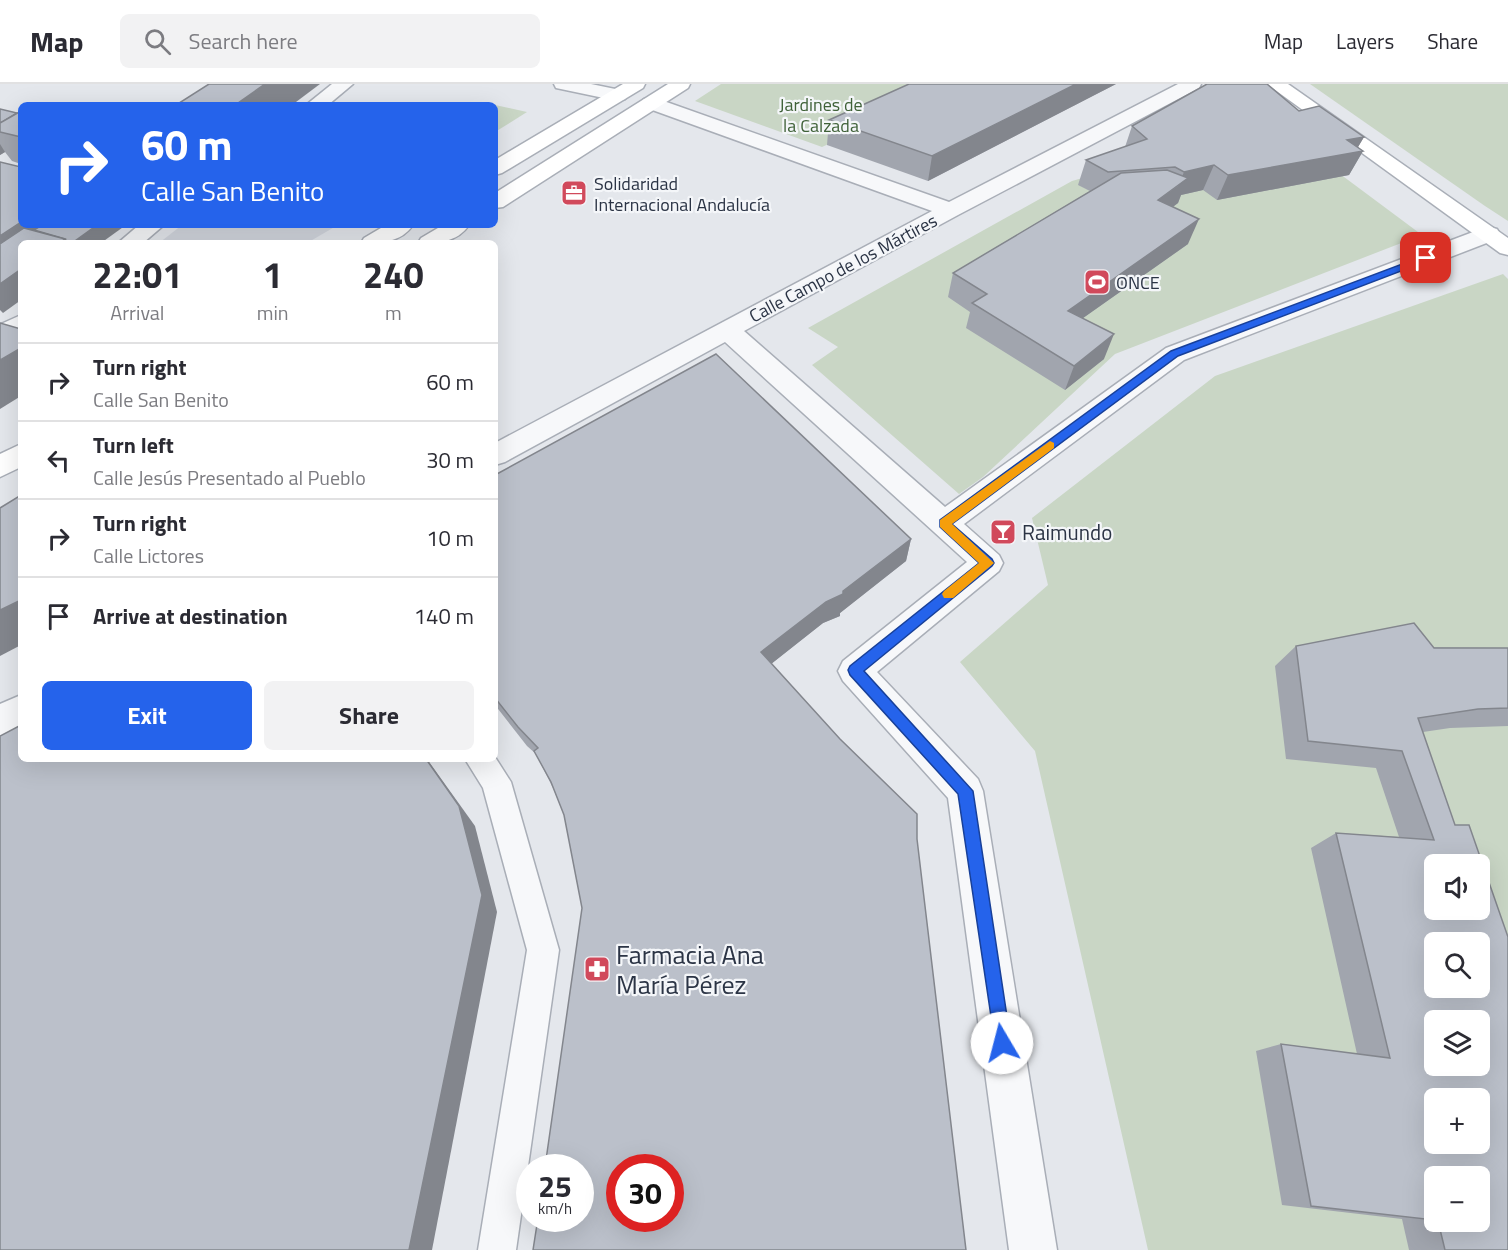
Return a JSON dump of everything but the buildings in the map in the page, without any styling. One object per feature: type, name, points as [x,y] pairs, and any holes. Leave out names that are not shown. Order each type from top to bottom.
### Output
[{"type":"main road","points":[[498,167],[636,84]]},
{"type":"main road","points":[[498,200],[681,84]]},
{"type":"main road","points":[[1276,84],[1499,241]]},
{"type":"main road","points":[[377,240],[397,228]]},
{"type":"main road","points":[[434,240],[453,228]]},
{"type":"main road","points":[[0,467],[18,456]]},
{"type":"street","points":[[320,102],[344,84]]},
{"type":"street","points":[[563,84],[618,95]]},
{"type":"street","name":"Calle Campo de los Mártires","points":[[498,453],[950,210],[1192,84]]},
{"type":"street","points":[[651,103],[950,210]]},
{"type":"street","points":[[133,240],[149,228]]},
{"type":"street","points":[[944,524],[1175,354],[1499,241]]},
{"type":"street","points":[[728,330],[988,563],[855,670],[965,791],[1033,1250]]},
{"type":"street","points":[[0,722],[18,712]]},
{"type":"street","points":[[481,762],[496,782],[543,950],[497,1250]]},
{"type":"shaded area","points":[[178,228],[333,228],[312,240],[163,240]]},
{"type":"green space","name":"Jardines de la Calzada","points":[[721,84],[958,84],[822,147],[695,101]]},
{"type":"green space","points":[[1310,84],[1508,84],[1508,221],[1485,206]]},
{"type":"green space","points":[[498,106],[527,112],[498,130]]},
{"type":"green space","name":"ONCE","points":[[1134,163],[1336,171],[1422,235],[1115,354],[983,477],[959,494],[812,365],[838,347],[808,328],[1072,181]]},
{"type":"green space","points":[[1503,274],[1508,279],[1508,1250],[1148,1250],[1035,751],[960,662],[1048,585],[1032,518],[1215,376]]},
{"type":"slow traffic","points":[[949,594],[988,563],[944,524],[1050,446]]},
{"type":"place","name":"Solidaridad Internacional Andalucía","points":[[574,193]]},
{"type":"place","name":"ONCE","points":[[1097,282]]},
{"type":"place","name":"Raimundo","points":[[1003,532]]},
{"type":"place","name":"Farmacia Ana María Pérez","points":[[597,969]]},
{"type":"route","points":[[1002,1043],[965,791],[855,670],[988,563],[944,524],[1175,354],[1426,258]]}]
